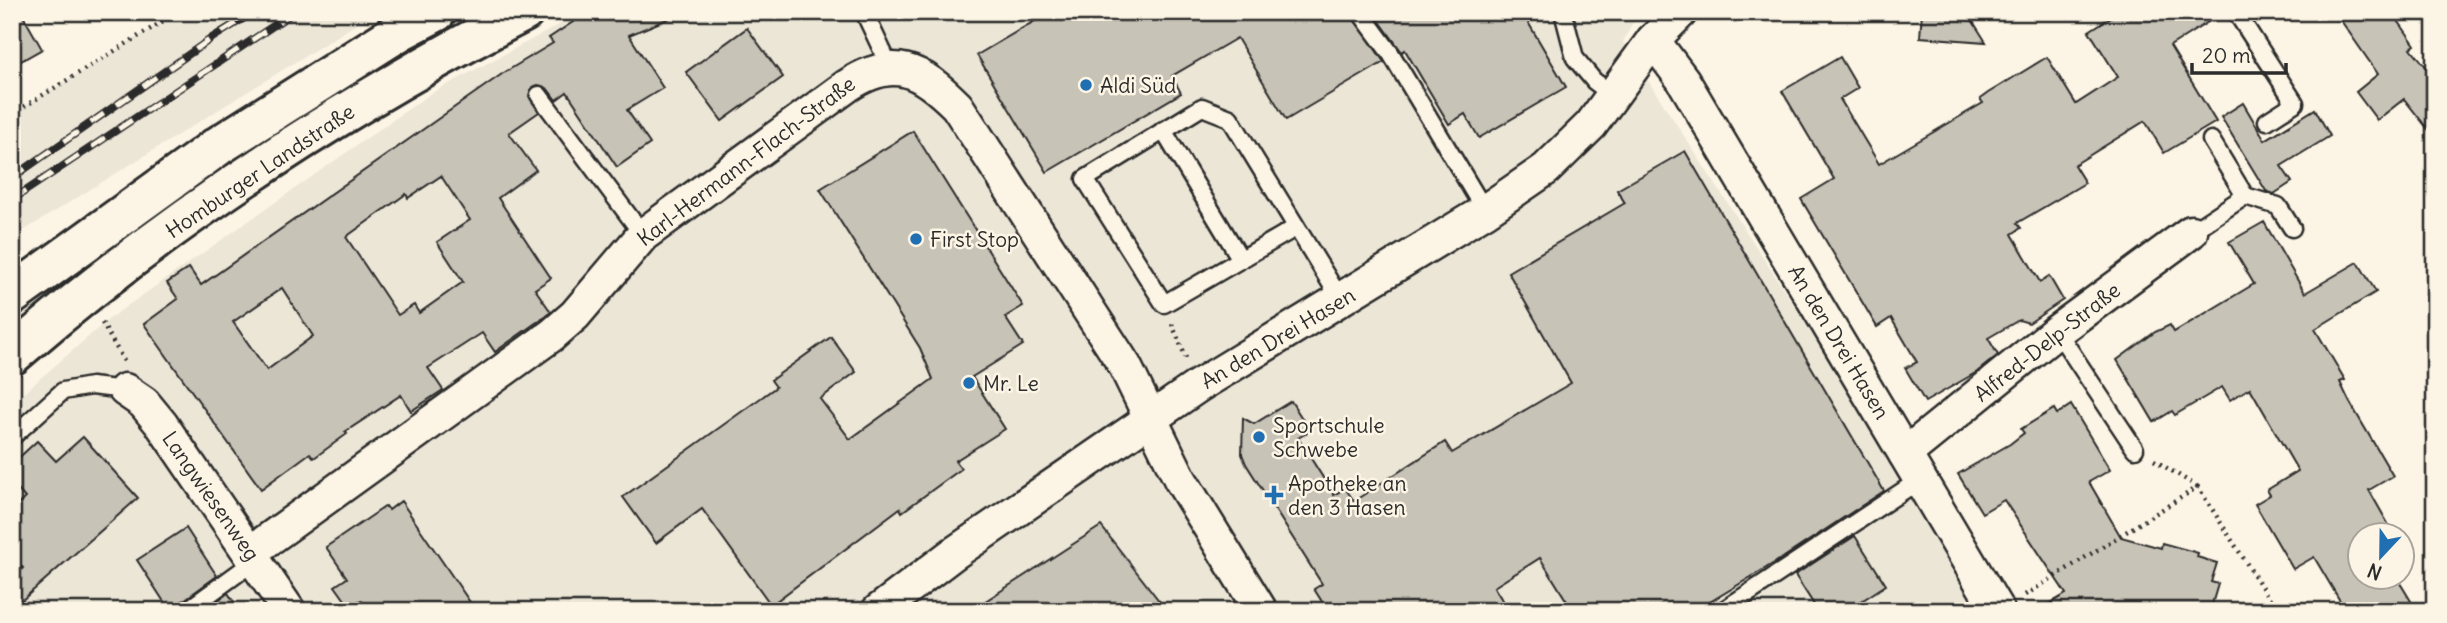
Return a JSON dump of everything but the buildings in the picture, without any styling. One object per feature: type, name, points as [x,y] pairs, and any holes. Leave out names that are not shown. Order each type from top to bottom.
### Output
[{"type":"main road","name":"Homburger Landstraße","points":[[12,295],[218,146],[400,31],[436,12]]},
{"type":"main road","name":"Homburger Landstraße","points":[[12,355],[80,296],[243,177],[426,63],[524,12]]},
{"type":"street","name":"An den Drei Hasen","points":[[878,611],[953,554],[1107,451],[1198,386],[1485,211],[1546,169],[1591,125],[1614,96],[1656,26],[1681,12]]},
{"type":"street","name":"An den Drei Hasen","points":[[1656,26],[1684,80],[1913,467],[2011,603]]},
{"type":"street","name":"Karl-Hermann-Flach-Straße","points":[[253,556],[552,335],[575,315],[643,235],[847,86],[868,72],[890,67]]},
{"type":"street","points":[[890,67],[916,72],[935,85],[957,106],[1125,366],[1180,479],[1261,611]]},
{"type":"street","name":"Alfred-Delp-Straße","points":[[1913,467],[2057,331],[2191,232]]},
{"type":"street","name":"Langwiesenweg","points":[[125,390],[144,403],[156,418],[289,611]]},
{"type":"lane","points":[[864,12],[890,67]]},
{"type":"lane","points":[[1360,12],[1391,54],[1485,211]]},
{"type":"lane","points":[[1563,12],[1575,58],[1594,80],[1614,96]]},
{"type":"lane","points":[[2236,12],[2295,103],[2267,121]]},
{"type":"lane","points":[[539,95],[643,235]]},
{"type":"lane","points":[[1295,228],[1164,304],[1085,178],[1202,107],[1230,118],[1341,300]]},
{"type":"lane","points":[[1163,130],[1240,258]]},
{"type":"lane","points":[[2211,140],[2245,196],[2278,206],[2292,228]]},
{"type":"lane","points":[[2191,232],[2245,196]]},
{"type":"lane","points":[[2057,331],[2134,449]]},
{"type":"lane","points":[[12,437],[63,391],[91,386],[125,390]]},
{"type":"lane","points":[[1722,611],[1913,467]]},
{"type":"lane","points":[[186,611],[253,556]]},
{"type":"path","points":[[12,114],[178,12]]},
{"type":"path","points":[[1164,304],[1198,386]]},
{"type":"path","points":[[99,319],[131,373],[125,390]]},
{"type":"path","points":[[2134,449],[2198,487],[2277,611]]},
{"type":"path","points":[[2011,603],[2198,487]]},
{"type":"shaded area","points":[[178,12],[376,12],[12,238],[12,114]]},
{"type":"shaded area","points":[[583,12],[1638,12],[1623,42],[1842,379],[1982,611],[12,611],[12,403],[110,318],[430,94]]},
{"type":"railway","points":[[12,178],[212,38],[254,12]]},
{"type":"railway","points":[[12,200],[294,12]]},
{"type":"place","name":"Aldi Süd","points":[[1086,85]]},
{"type":"place","name":"First Stop","points":[[916,239]]},
{"type":"place","name":"Mr. Le","points":[[969,383]]},
{"type":"place","name":"Sportschule Schwebe","points":[[1259,437]]},
{"type":"place","name":"Apotheke an den 3 Hasen","points":[[1274,495]]}]
